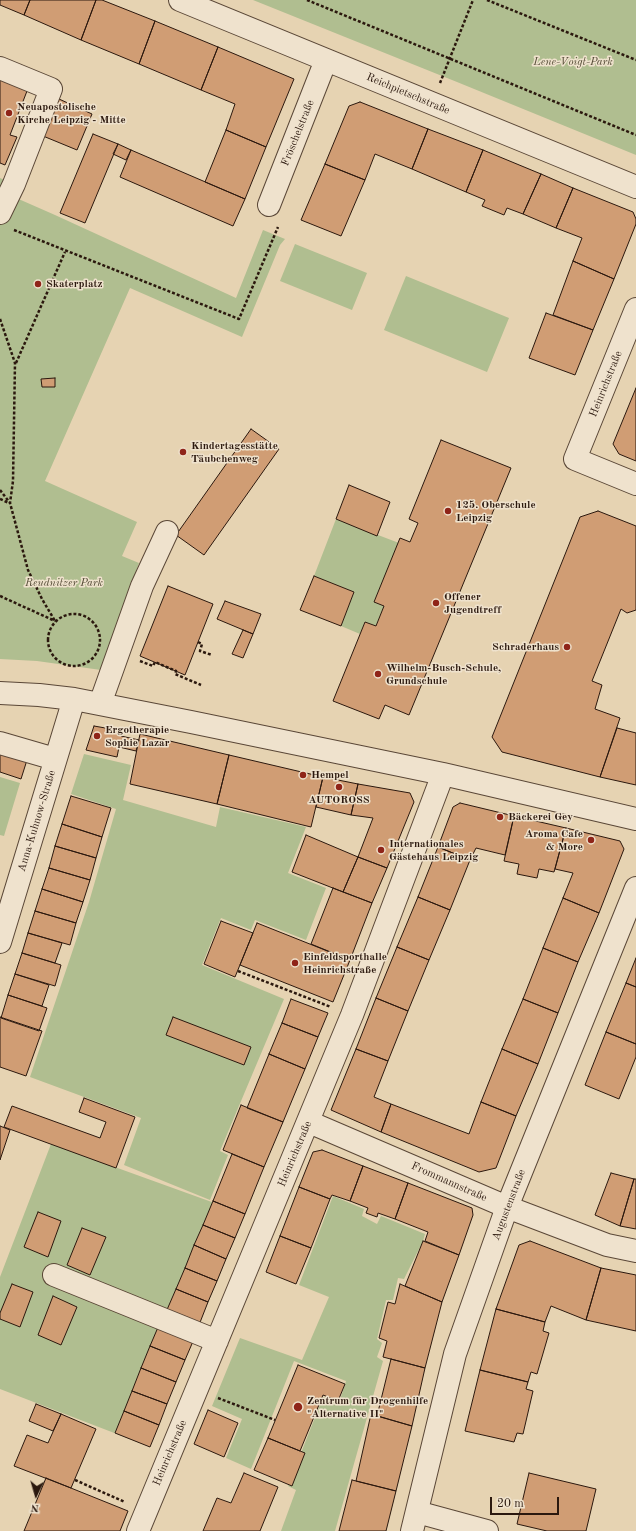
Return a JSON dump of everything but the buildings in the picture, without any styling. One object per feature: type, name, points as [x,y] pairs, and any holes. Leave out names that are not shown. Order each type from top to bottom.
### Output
[{"type":"street","name":"Reichpietschstraße","points":[[180,0],[636,187]]},
{"type":"street","name":"Fröschelstraße","points":[[269,204],[326,60]]},
{"type":"street","points":[[0,68],[52,89],[4,221]]},
{"type":"street","name":"Heinrichstraße","points":[[636,309],[575,459],[636,484]]},
{"type":"street","points":[[100,704],[142,586],[167,532]]},
{"type":"street","points":[[0,693],[39,695],[100,704],[443,774],[636,819]]},
{"type":"street","name":"Anna-Kuhnow-Straße","points":[[0,942],[74,699]]},
{"type":"street","points":[[0,743],[55,759]]},
{"type":"street","name":"Heinrichstraße","points":[[138,1531],[352,1015],[443,774]]},
{"type":"street","name":"Augustenstraße","points":[[414,1521],[455,1354],[508,1207],[636,888]]},
{"type":"street","name":"Frommannstraße","points":[[308,1122],[508,1207],[607,1245],[636,1251]]},
{"type":"street","points":[[54,1275],[217,1341]]},
{"type":"street","points":[[414,1521],[487,1531]]},
{"type":"path","points":[[307,0],[636,135]]},
{"type":"path","points":[[432,104],[472,0]]},
{"type":"path","points":[[487,0],[636,60]]},
{"type":"path","points":[[4,221],[65,252],[240,319],[285,208],[269,204]]},
{"type":"path","points":[[15,364],[65,252]]},
{"type":"path","points":[[0,319],[15,364],[13,481],[10,504]]},
{"type":"path","points":[[0,490],[10,504],[28,570],[42,599],[56,621]]},
{"type":"path","points":[[0,499],[10,504]]},
{"type":"path","points":[[0,596],[56,621]]},
{"type":"path","points":[[72,614],[80,614],[89,618],[100,632],[101,641],[99,650],[94,658],[79,666],[63,664],[56,659],[48,644],[48,636],[56,621],[63,616],[72,614]]},
{"type":"path","points":[[198,642],[202,644],[200,651],[212,655]]},
{"type":"path","points":[[155,662],[176,671],[175,674],[202,685]]},
{"type":"path","points":[[238,971],[352,1015]]},
{"type":"path","points":[[214,1396],[275,1420]]},
{"type":"path","points":[[75,1480],[146,1511]]},
{"type":"green space","name":"Lene-Voigt-Park","points":[[253,0],[636,0],[636,155],[457,82]]},
{"type":"green space","name":"Reudnitzer Park","points":[[0,178],[18,186],[14,197],[236,298],[263,230],[285,239],[280,245],[242,337],[130,288],[45,481],[137,522],[122,556],[139,563],[101,670],[37,661],[0,659]]},
{"type":"green space","points":[[295,244],[367,273],[352,310],[280,281]]},
{"type":"green space","points":[[406,276],[509,318],[487,372],[384,330]]},
{"type":"green space","points":[[336,519],[399,543],[374,602],[384,606],[376,626],[365,622],[360,634],[341,626],[354,592],[314,576]]},
{"type":"green space","points":[[84,754],[131,765],[123,800],[216,827],[220,807],[306,827],[288,873],[326,888],[306,940],[255,920],[251,930],[221,918],[202,965],[284,999],[220,1151],[228,1155],[210,1200],[124,1165],[141,1118],[30,1077],[89,902],[116,809],[71,794]]},
{"type":"green space","points":[[0,777],[20,783],[4,836],[0,835]]},
{"type":"green space","points":[[51,1144],[245,1214],[148,1446],[0,1389],[0,1277]]},
{"type":"green space","points":[[333,1196],[364,1209],[362,1216],[377,1224],[381,1216],[425,1234],[404,1279],[398,1278],[393,1300],[386,1300],[377,1339],[382,1343],[377,1357],[383,1361],[335,1531],[281,1531],[296,1490],[288,1486],[323,1397],[339,1403],[346,1381],[294,1361],[251,1469],[226,1458],[242,1419],[212,1406],[240,1338],[302,1360],[329,1297],[299,1285]]},
{"type":"place","name":"Neuapostolische Kirche Leipzig - Mitte","points":[[9,113]]},
{"type":"place","name":"Skaterplatz","points":[[38,284]]},
{"type":"place","name":"Kindertagesstätte Täubchenweg","points":[[183,452]]},
{"type":"place","name":"125. Oberschule Leipzig","points":[[448,511]]},
{"type":"place","name":"Offener Jugendtreff","points":[[436,603]]},
{"type":"place","name":"Schraderhaus","points":[[567,647]]},
{"type":"place","name":"Wilhelm-Busch-Schule, Grundschule","points":[[378,674]]},
{"type":"place","name":"Ergotherapie Sophie Lazar","points":[[97,736]]},
{"type":"place","name":"Hempel","points":[[303,775]]},
{"type":"place","name":"AUTOROSS","points":[[339,787]]},
{"type":"place","name":"Bäckerei Gey","points":[[500,817]]},
{"type":"place","name":"Aroma Cafe & More","points":[[591,840]]},
{"type":"place","name":"Internationales Gästehaus Leipzig","points":[[381,850]]},
{"type":"place","name":"Einfeldsporthalle Heinrichstraße","points":[[295,963]]},
{"type":"place","name":"Zentrum für Drogenhilfe \"Alternative II\"","points":[[298,1407]]}]
